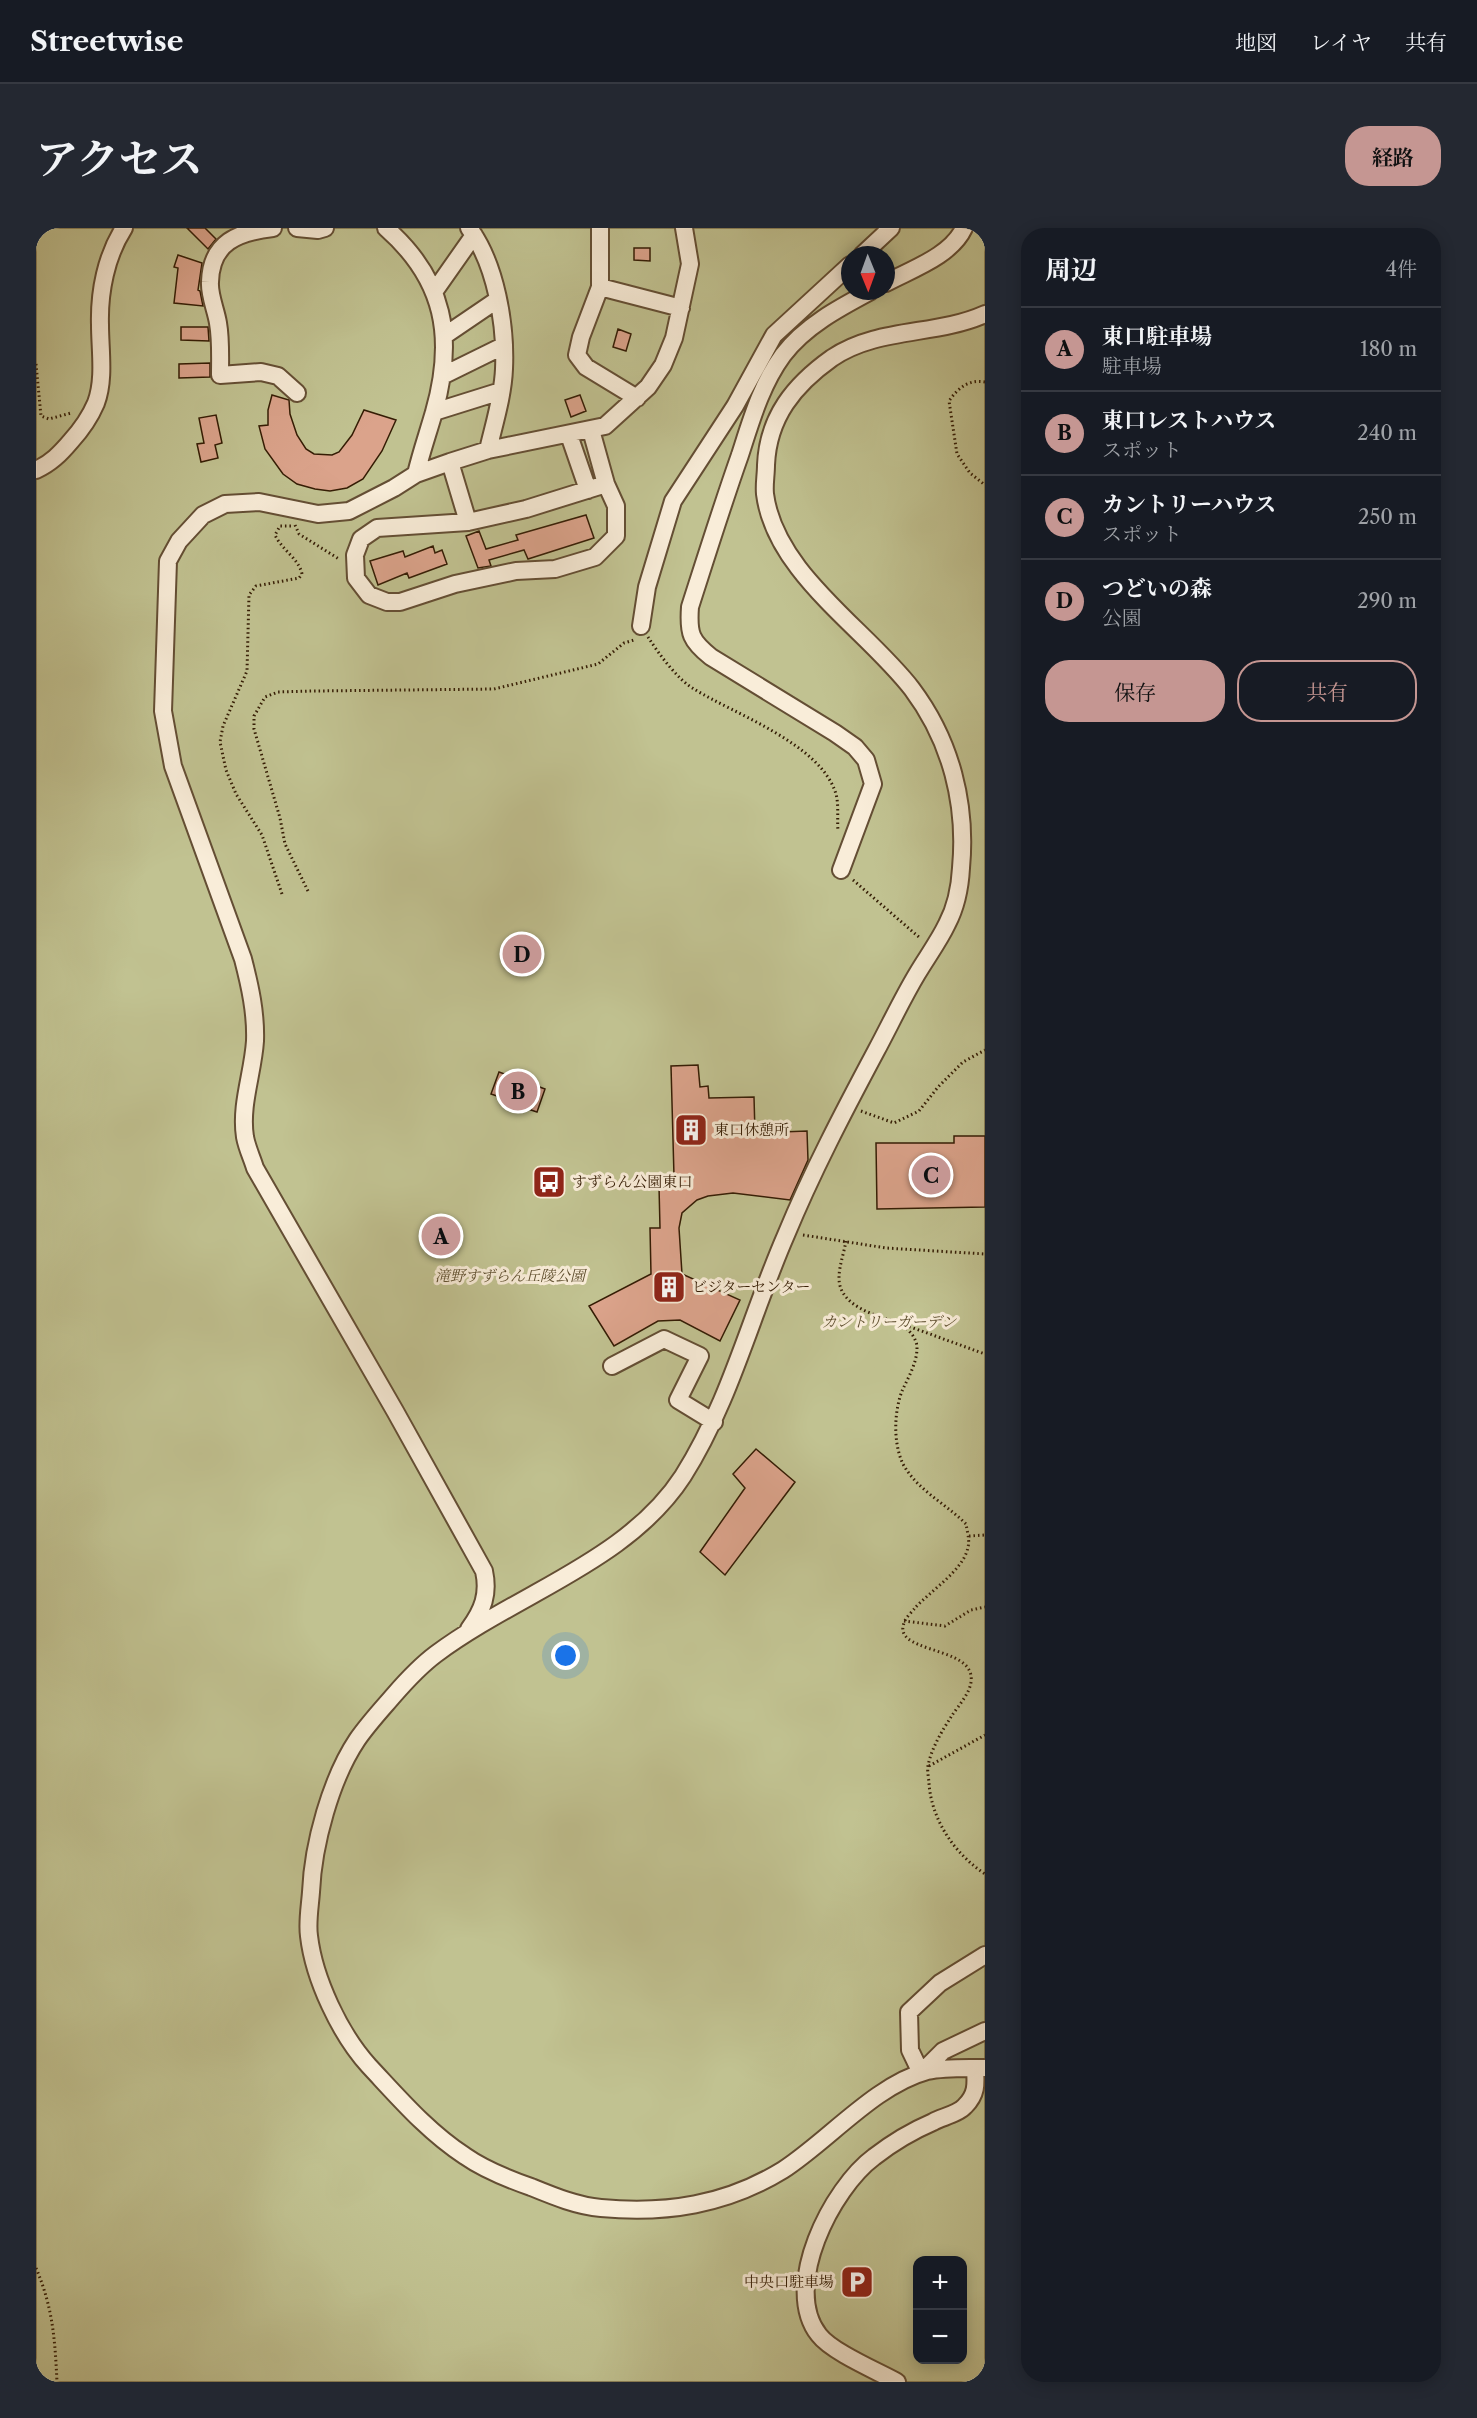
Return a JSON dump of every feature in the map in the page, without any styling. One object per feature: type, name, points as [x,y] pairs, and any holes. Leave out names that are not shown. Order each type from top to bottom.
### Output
[{"type":"street","points":[[36,470],[54,460],[62,452],[83,428],[93,408],[100,385],[102,289],[108,264],[124,228]]},
{"type":"street","points":[[273,228],[255,230],[232,237],[215,255],[209,282],[218,324],[220,375],[261,372],[270,374],[278,376],[297,393]]},
{"type":"street","points":[[297,228],[318,230],[325,228]]},
{"type":"street","points":[[386,228],[410,252],[432,284],[441,312],[444,336],[442,376],[416,474]]},
{"type":"street","points":[[600,228],[600,287],[581,337],[577,355],[586,367],[637,398]]},
{"type":"street","points":[[465,1634],[485,1604],[487,1585],[484,1571],[255,1168],[245,1140],[245,1102],[255,1042],[254,1018],[243,959],[173,766],[163,711],[168,561],[178,541],[203,515],[225,504],[259,502],[318,514],[349,511],[416,474],[450,462],[488,450],[605,426],[648,387],[663,365],[674,338],[690,264],[684,228]]},
{"type":"street","points":[[872,246],[891,228]]},
{"type":"street","points":[[895,278],[948,249],[960,237],[964,228]]},
{"type":"street","points":[[434,292],[472,232]]},
{"type":"street","points":[[472,232],[489,266],[502,319],[504,369],[488,450]]},
{"type":"street","points":[[641,626],[647,587],[673,501],[735,406],[774,335],[841,273]]},
{"type":"street","points":[[600,287],[681,308]]},
{"type":"street","points":[[444,336],[497,300]]},
{"type":"street","points":[[841,870],[873,784],[866,760],[855,747],[836,733],[711,657],[694,643],[689,625],[690,607],[757,404],[783,355],[820,320],[855,300]]},
{"type":"street","points":[[897,2382],[850,2357],[818,2334],[808,2314],[804,2296],[810,2259],[834,2204],[864,2165],[902,2138],[964,2108],[976,2092],[980,2068],[932,2070],[896,2085],[859,2110],[784,2169],[741,2191],[700,2205],[648,2210],[593,2208],[502,2176],[466,2157],[423,2124],[353,2049],[335,2018],[319,1976],[308,1934],[311,1876],[324,1818],[343,1765],[357,1739],[414,1672],[433,1656],[465,1634],[605,1553],[649,1516],[679,1483],[714,1422],[786,1234],[846,1106],[917,974],[953,915],[961,878],[964,836],[958,790],[944,741],[912,690],[834,605],[804,578],[779,538],[765,495],[767,444],[781,407],[804,381],[837,355],[870,339],[963,324],[985,314]]},
{"type":"street","points":[[442,376],[503,346]]},
{"type":"street","points":[[434,412],[501,391]]},
{"type":"street","points":[[591,430],[606,484],[615,506],[616,536],[595,557],[555,569],[516,572],[455,584],[400,602],[387,602],[369,595],[357,578],[356,555],[361,539],[377,528],[468,522],[526,508],[606,484]]},
{"type":"street","points":[[569,435],[588,490]]},
{"type":"street","points":[[450,462],[468,522]]},
{"type":"street","points":[[612,1366],[664,1339],[700,1356],[678,1400],[714,1422]]},
{"type":"street","points":[[921,2073],[910,2050],[909,2012],[940,1983],[985,1955]]},
{"type":"street","points":[[921,2073],[943,2051],[985,2031]]},
{"type":"path","points":[[36,364],[41,416],[49,419],[93,408]]},
{"type":"path","points":[[985,382],[976,380],[957,389],[949,401],[957,454],[970,472],[985,485]]},
{"type":"path","points":[[295,525],[299,534],[356,568]]},
{"type":"path","points":[[282,894],[262,835],[236,794],[229,778],[220,742],[223,726],[247,671],[249,595],[256,586],[299,578],[302,574],[300,565],[279,545],[275,535],[280,526],[300,525]]},
{"type":"path","points":[[641,626],[660,655],[692,688],[756,722],[809,754],[829,778],[837,795],[838,837]]},
{"type":"path","points":[[308,891],[285,844],[280,818],[254,729],[254,716],[265,697],[278,693],[314,691],[494,689],[598,664],[624,643],[637,640],[641,626]]},
{"type":"path","points":[[841,870],[933,949]]},
{"type":"path","points":[[846,1106],[894,1123],[919,1111],[938,1087],[963,1062],[985,1050]]},
{"type":"path","points":[[786,1234],[886,1248],[985,1254]]},
{"type":"path","points":[[846,1241],[839,1280],[848,1299],[863,1311],[985,1354]]},
{"type":"path","points":[[899,1323],[909,1329],[917,1346],[912,1368],[901,1394],[896,1420],[897,1440],[902,1462],[920,1485],[966,1524],[968,1536],[968,1547],[962,1561],[904,1621],[905,1637],[912,1643],[956,1657],[966,1663],[971,1673],[972,1681],[967,1694],[938,1740],[928,1767],[930,1803],[941,1827],[963,1856],[985,1874]]},
{"type":"path","points":[[968,1536],[985,1535]]},
{"type":"path","points":[[904,1621],[945,1626],[971,1610],[985,1607]]},
{"type":"path","points":[[928,1767],[985,1735]]},
{"type":"path","points":[[36,2268],[47,2294],[54,2336],[57,2382]]},
{"type":"green space","name":"滝野すずらん丘陵公園","points":[[36,228],[985,228],[985,2382],[36,2382]]},
{"type":"building","points":[[187,228],[205,228],[216,239],[208,249]]},
{"type":"building","points":[[634,248],[650,248],[650,261],[634,260]]},
{"type":"building","points":[[178,255],[202,263],[198,290],[203,306],[174,303],[178,268],[174,267]]},
{"type":"building","points":[[181,327],[208,327],[209,341],[181,340]]},
{"type":"building","points":[[618,329],[631,334],[626,351],[613,347]]},
{"type":"building","points":[[210,363],[210,377],[179,378],[179,364]]},
{"type":"building","points":[[272,395],[289,400],[290,414],[297,435],[306,449],[314,454],[332,455],[339,452],[352,435],[364,410],[396,420],[382,451],[363,479],[347,488],[330,491],[315,489],[297,484],[283,474],[265,449],[259,426],[268,425],[268,410]]},
{"type":"building","points":[[580,395],[586,411],[571,417],[565,400]]},
{"type":"building","points":[[216,415],[222,443],[215,445],[218,458],[201,462],[197,444],[204,443],[199,418]]},
{"type":"building","points":[[586,515],[594,538],[528,559],[524,550],[489,560],[491,566],[478,568],[466,536],[479,531],[486,549],[518,540],[516,535]]},
{"type":"building","points":[[433,546],[435,553],[442,550],[447,564],[409,578],[407,573],[378,585],[370,561],[403,551],[405,557]]},
{"type":"building","points":[[698,1065],[700,1087],[708,1086],[709,1098],[754,1097],[755,1133],[807,1131],[808,1160],[790,1200],[733,1193],[708,1196],[697,1200],[682,1213],[679,1228],[682,1274],[740,1300],[720,1341],[680,1320],[658,1321],[614,1346],[589,1306],[651,1274],[650,1228],[660,1228],[659,1186],[670,1185],[670,1175],[674,1176],[671,1066]]},
{"type":"building","points":[[499,1072],[545,1089],[537,1112],[519,1106],[517,1111],[503,1106],[506,1099],[491,1094]]},
{"type":"building","points":[[954,1136],[985,1136],[985,1207],[877,1209],[876,1143],[954,1143]]},
{"type":"building","points":[[756,1449],[795,1482],[725,1575],[700,1552],[745,1488],[733,1474]]},
{"type":"place","name":"つどいの森","points":[[522,954]]},
{"type":"place","name":"東口レストハウス","points":[[518,1091]]},
{"type":"place","name":"東口休憩所","points":[[691,1130]]},
{"type":"place","name":"カントリーハウス","points":[[931,1175]]},
{"type":"place","name":"すずらん公園東口","points":[[549,1182]]},
{"type":"place","name":"東口駐車場","points":[[441,1236]]},
{"type":"place","name":"ビジターセンター","points":[[669,1287]]},
{"type":"place","name":"中央口駐車場","points":[[857,2282]]},
{"type":"park label","name":"カントリーガーデン","points":[[889,1322]]}]
